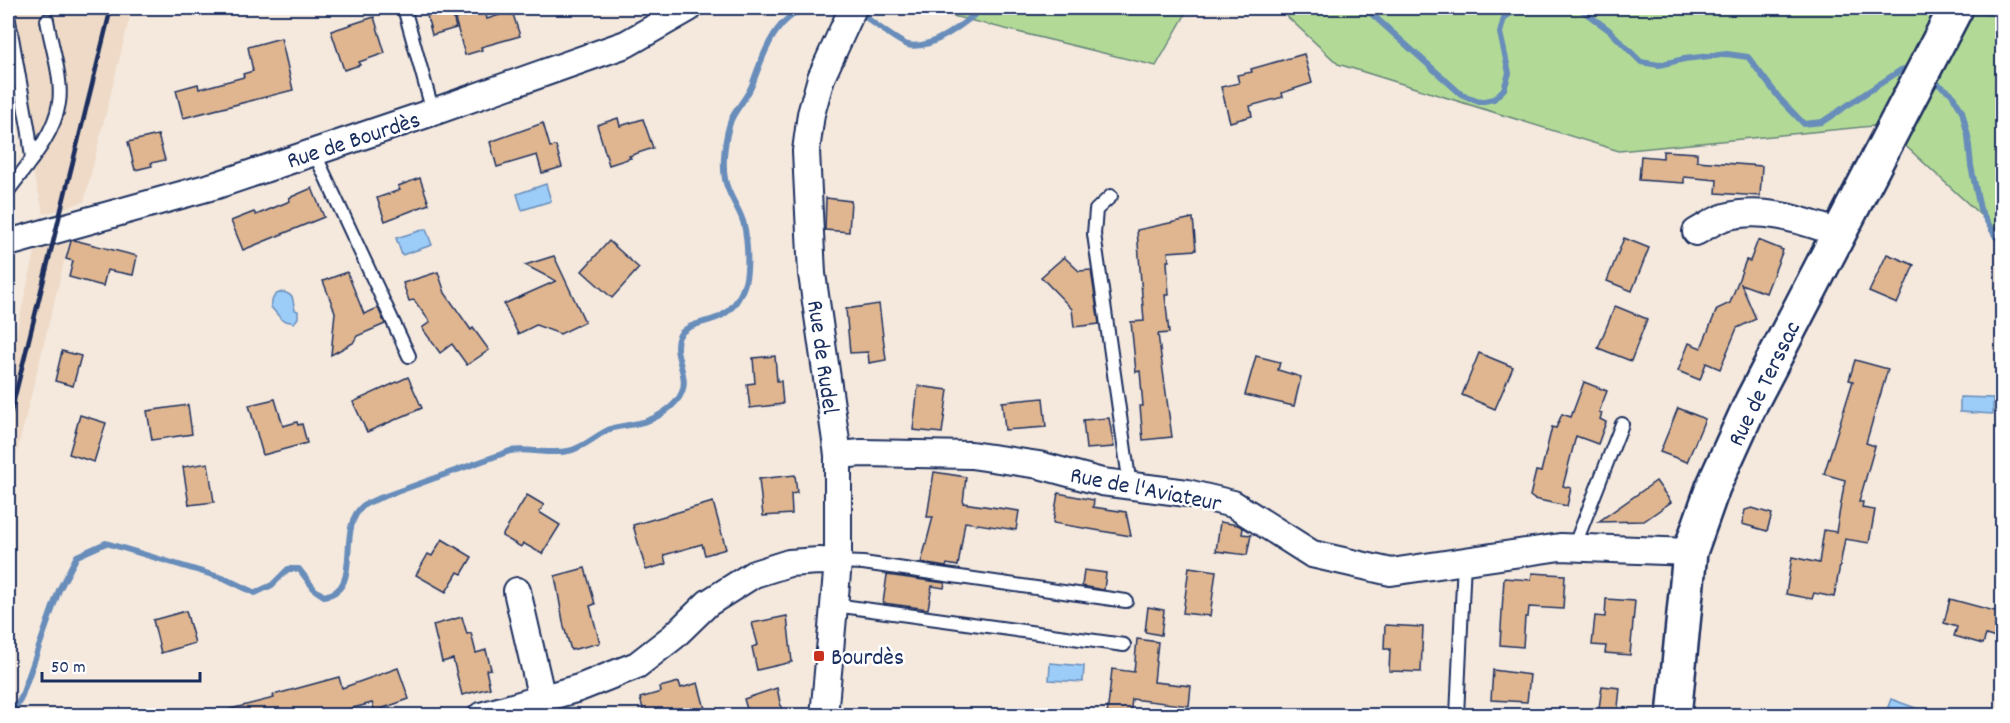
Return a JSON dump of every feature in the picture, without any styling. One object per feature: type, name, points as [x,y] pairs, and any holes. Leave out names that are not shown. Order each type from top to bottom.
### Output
[{"type":"street","name":"Rue de Bourdès","points":[[8,243],[218,185],[433,112],[626,44],[689,8]]},
{"type":"street","name":"Rue de Terssac","points":[[1674,716],[1690,552],[1713,487],[1752,400],[1956,8]]},
{"type":"street","name":"Rue de Rudel","points":[[824,716],[838,562],[838,455],[812,274],[806,151],[811,114],[821,78],[849,16]]},
{"type":"street","points":[[1696,232],[1722,217],[1748,212],[1792,218],[1839,233]]},
{"type":"street","name":"Rue de l'Aviateur","points":[[838,455],[862,453],[972,455],[1039,465],[1102,482],[1186,493],[1233,504],[1312,554],[1391,572],[1560,547],[1690,552]]},
{"type":"street","points":[[481,716],[579,688],[637,665],[673,637],[708,603],[754,574],[789,563],[838,562]]},
{"type":"street","points":[[517,591],[542,699]]},
{"type":"lane","points":[[404,8],[433,112]]},
{"type":"lane","points":[[8,15],[32,159]]},
{"type":"lane","points":[[8,191],[47,135],[59,104],[60,87],[46,20]]},
{"type":"lane","points":[[314,152],[409,356]]},
{"type":"lane","points":[[1112,196],[1096,210],[1094,234],[1130,486]]},
{"type":"lane","points":[[1574,547],[1622,424]]},
{"type":"lane","points":[[1457,716],[1464,560]]},
{"type":"lane","points":[[838,562],[863,563],[1126,601]]},
{"type":"lane","points":[[835,605],[1124,645]]},
{"type":"shaded area","points":[[8,8],[132,8],[84,202],[44,214],[8,81]]},
{"type":"shaded area","points":[[69,242],[8,489],[8,366],[36,248]]},
{"type":"green space","points":[[920,8],[1189,8],[1156,66]]},
{"type":"green space","points":[[1278,8],[1910,8],[2002,16],[2002,235],[1883,125],[1619,151],[1338,64]]},
{"type":"water","points":[[546,184],[551,201],[522,210],[517,194]]},
{"type":"water","points":[[426,229],[432,245],[402,255],[396,238]]},
{"type":"water","points":[[284,292],[292,296],[295,310],[298,311],[298,318],[294,323],[282,320],[271,307],[274,296]]},
{"type":"water","points":[[1960,397],[1993,398],[1993,414],[1960,412]]},
{"type":"water","points":[[1050,663],[1084,666],[1083,682],[1049,680]]},
{"type":"water","points":[[1891,699],[1921,710],[1919,715],[1885,715]]},
{"type":"building","points":[[425,8],[451,8],[456,28],[432,35]]},
{"type":"building","points":[[485,11],[487,19],[512,11],[520,36],[481,47],[482,50],[465,55],[455,19]]},
{"type":"building","points":[[374,17],[385,53],[344,70],[331,31]]},
{"type":"building","points":[[281,38],[293,90],[183,118],[176,90],[198,84],[199,89],[244,77],[243,74],[253,71],[248,47]]},
{"type":"building","points":[[1304,54],[1312,83],[1282,93],[1283,97],[1250,106],[1252,116],[1230,122],[1221,87],[1239,83],[1237,75],[1252,72],[1251,69]]},
{"type":"building","points":[[618,118],[620,126],[643,119],[653,148],[609,165],[597,125]]},
{"type":"building","points":[[543,123],[550,147],[556,146],[562,167],[542,173],[537,155],[497,167],[490,142]]},
{"type":"building","points":[[158,135],[165,160],[135,170],[128,142]]},
{"type":"building","points":[[1663,151],[1697,153],[1697,161],[1762,166],[1760,196],[1716,193],[1717,180],[1684,177],[1684,183],[1639,180],[1641,156],[1663,158]]},
{"type":"building","points":[[420,178],[429,204],[385,221],[377,198],[400,190],[398,186]]},
{"type":"building","points":[[312,188],[324,217],[243,250],[231,221],[254,212],[256,215],[290,201],[289,198]]},
{"type":"building","points":[[826,198],[851,201],[849,232],[825,230]]},
{"type":"building","points":[[1193,218],[1196,250],[1168,252],[1169,295],[1165,295],[1169,333],[1158,334],[1172,437],[1143,440],[1140,371],[1136,372],[1131,322],[1144,321],[1137,230]]},
{"type":"building","points":[[1624,238],[1649,248],[1632,291],[1607,281]]},
{"type":"building","points":[[1758,240],[1783,250],[1766,293],[1741,284],[1756,319],[1737,328],[1720,369],[1706,363],[1700,380],[1678,371],[1689,343],[1701,348],[1717,309],[1730,303],[1746,260],[1750,261]]},
{"type":"building","points":[[71,241],[137,256],[133,275],[107,270],[103,286],[69,277],[73,261],[66,259]]},
{"type":"building","points":[[609,241],[639,268],[612,298],[582,271]]},
{"type":"building","points":[[1887,254],[1914,265],[1897,304],[1869,292]]},
{"type":"building","points":[[554,256],[585,322],[560,334],[536,325],[518,334],[504,304],[556,281],[525,265]]},
{"type":"building","points":[[1064,257],[1079,271],[1091,270],[1099,324],[1074,327],[1072,309],[1041,277]]},
{"type":"building","points":[[347,272],[364,314],[378,308],[385,324],[357,336],[353,343],[331,355],[335,312],[323,281]]},
{"type":"building","points":[[438,272],[445,293],[471,330],[473,328],[489,350],[467,365],[452,344],[440,353],[422,328],[430,322],[414,300],[409,301],[403,283]]},
{"type":"building","points":[[879,304],[886,360],[869,363],[868,352],[850,353],[846,309]]},
{"type":"building","points":[[1615,306],[1647,319],[1631,361],[1598,348]]},
{"type":"building","points":[[62,351],[81,356],[73,386],[55,381]]},
{"type":"building","points":[[1479,353],[1513,367],[1495,409],[1462,395]]},
{"type":"building","points":[[775,356],[777,381],[781,381],[783,404],[750,408],[747,384],[755,383],[753,358]]},
{"type":"building","points":[[1256,356],[1280,362],[1278,370],[1301,377],[1294,406],[1245,395]]},
{"type":"building","points":[[1855,360],[1888,369],[1866,443],[1875,446],[1859,502],[1863,502],[1862,508],[1875,510],[1869,543],[1845,539],[1834,597],[1814,593],[1812,599],[1786,594],[1792,557],[1819,563],[1824,530],[1836,532],[1845,480],[1824,474],[1853,381],[1849,380]]},
{"type":"building","points":[[408,377],[422,408],[367,432],[353,402]]},
{"type":"building","points":[[1584,382],[1607,391],[1599,412],[1602,413],[1600,419],[1606,422],[1598,444],[1576,436],[1563,486],[1571,488],[1567,506],[1534,499],[1530,496],[1536,471],[1541,472],[1552,427],[1556,428],[1562,414],[1571,417]]},
{"type":"building","points":[[918,386],[948,390],[942,433],[913,430]]},
{"type":"building","points":[[1043,398],[1046,427],[1005,430],[1002,402]]},
{"type":"building","points":[[275,399],[283,426],[297,422],[298,425],[302,424],[307,443],[263,455],[249,405]]},
{"type":"building","points":[[188,405],[192,434],[152,440],[147,411]]},
{"type":"building","points":[[1678,408],[1705,419],[1687,462],[1660,452]]},
{"type":"building","points":[[80,415],[106,423],[94,462],[69,454]]},
{"type":"building","points":[[1109,418],[1114,447],[1086,449],[1083,420]]},
{"type":"building","points":[[208,463],[214,502],[189,505],[183,467]]},
{"type":"building","points":[[934,472],[966,477],[963,503],[1019,511],[1016,530],[965,522],[958,566],[947,564],[946,567],[921,563],[933,517],[927,517]]},
{"type":"building","points":[[795,475],[797,493],[791,494],[792,514],[763,516],[759,479]]},
{"type":"building","points":[[1656,481],[1671,502],[1644,521],[1598,522]]},
{"type":"building","points":[[1058,493],[1094,500],[1093,507],[1126,512],[1131,536],[1053,523]]},
{"type":"building","points":[[527,495],[544,505],[539,512],[560,525],[542,554],[523,543],[521,547],[502,536]]},
{"type":"building","points":[[713,502],[726,549],[705,555],[702,544],[664,555],[666,564],[646,570],[633,525]]},
{"type":"building","points":[[1752,508],[1772,514],[1767,531],[1742,524],[1745,510]]},
{"type":"building","points":[[1220,522],[1238,525],[1243,528],[1242,534],[1251,535],[1247,555],[1216,551]]},
{"type":"building","points":[[442,539],[472,557],[462,574],[458,572],[446,592],[416,575],[428,554],[432,556]]},
{"type":"building","points":[[1189,567],[1216,571],[1210,616],[1183,613]]},
{"type":"building","points":[[585,568],[595,604],[590,606],[600,643],[571,650],[564,627],[555,576]]},
{"type":"building","points":[[1084,570],[1106,573],[1104,590],[1082,586]]},
{"type":"building","points":[[1532,573],[1565,575],[1563,609],[1529,607],[1528,617],[1525,617],[1523,647],[1500,645],[1504,578],[1531,580]]},
{"type":"building","points":[[887,575],[945,583],[944,588],[932,586],[928,609],[883,603]]},
{"type":"building","points":[[1606,599],[1635,601],[1630,655],[1605,653],[1606,646],[1592,645],[1595,616],[1605,617]]},
{"type":"building","points":[[1950,599],[2002,613],[2002,640],[1986,635],[1983,644],[1954,636],[1957,627],[1944,623]]},
{"type":"building","points":[[1148,607],[1164,610],[1161,635],[1145,632]]},
{"type":"building","points":[[186,611],[195,643],[161,653],[153,620]]},
{"type":"building","points":[[787,616],[792,662],[757,670],[752,647],[758,645],[752,623]]},
{"type":"building","points":[[462,617],[467,634],[471,633],[476,653],[486,650],[491,669],[486,670],[490,688],[462,695],[453,659],[442,662],[433,625]]},
{"type":"building","points":[[1385,625],[1423,627],[1421,672],[1389,671],[1390,649],[1384,649]]},
{"type":"building","points":[[1137,639],[1158,642],[1154,682],[1191,686],[1189,706],[1132,699],[1130,716],[1107,716],[1112,669],[1134,672]]},
{"type":"building","points":[[398,668],[409,699],[375,711],[372,703],[323,716],[231,716],[230,709],[274,698],[273,695],[339,677],[342,688]]},
{"type":"building","points":[[1493,670],[1530,675],[1527,702],[1491,700]]},
{"type":"building","points":[[679,682],[681,688],[698,683],[707,716],[645,716],[640,698],[661,692],[660,687]]},
{"type":"building","points":[[1602,686],[1620,688],[1617,716],[1598,716]]},
{"type":"building","points":[[777,688],[783,716],[749,716],[744,699]]},
{"type":"waterway","points":[[11,716],[21,698],[59,590],[77,556],[106,543],[226,579],[255,593],[272,585],[288,569],[299,569],[315,590],[324,596],[336,591],[343,582],[347,571],[351,528],[355,515],[367,503],[510,451],[561,452],[574,449],[607,430],[645,421],[670,408],[679,398],[684,386],[678,339],[685,330],[716,318],[729,310],[736,302],[745,283],[747,259],[745,231],[741,216],[728,189],[724,172],[727,134],[731,120],[750,90],[771,39],[786,20],[808,8]]},
{"type":"waterway","points":[[857,13],[904,43],[917,46],[948,34],[983,8]]},
{"type":"waterway","points":[[1365,8],[1461,94],[1479,102],[1494,99],[1504,89],[1509,73],[1500,33],[1504,18],[1517,8]]},
{"type":"waterway","points":[[1579,8],[1609,30],[1641,62],[1659,65],[1684,59],[1727,54],[1748,57],[1780,99],[1804,124],[1822,122],[1901,70],[1913,67]]},
{"type":"waterway","points":[[1929,78],[1951,93],[1962,111],[1980,209],[1996,237],[2002,241]]},
{"type":"railway","points":[[8,424],[111,8]]},
{"type":"place","name":"Bourdès","points":[[819,656]]}]
